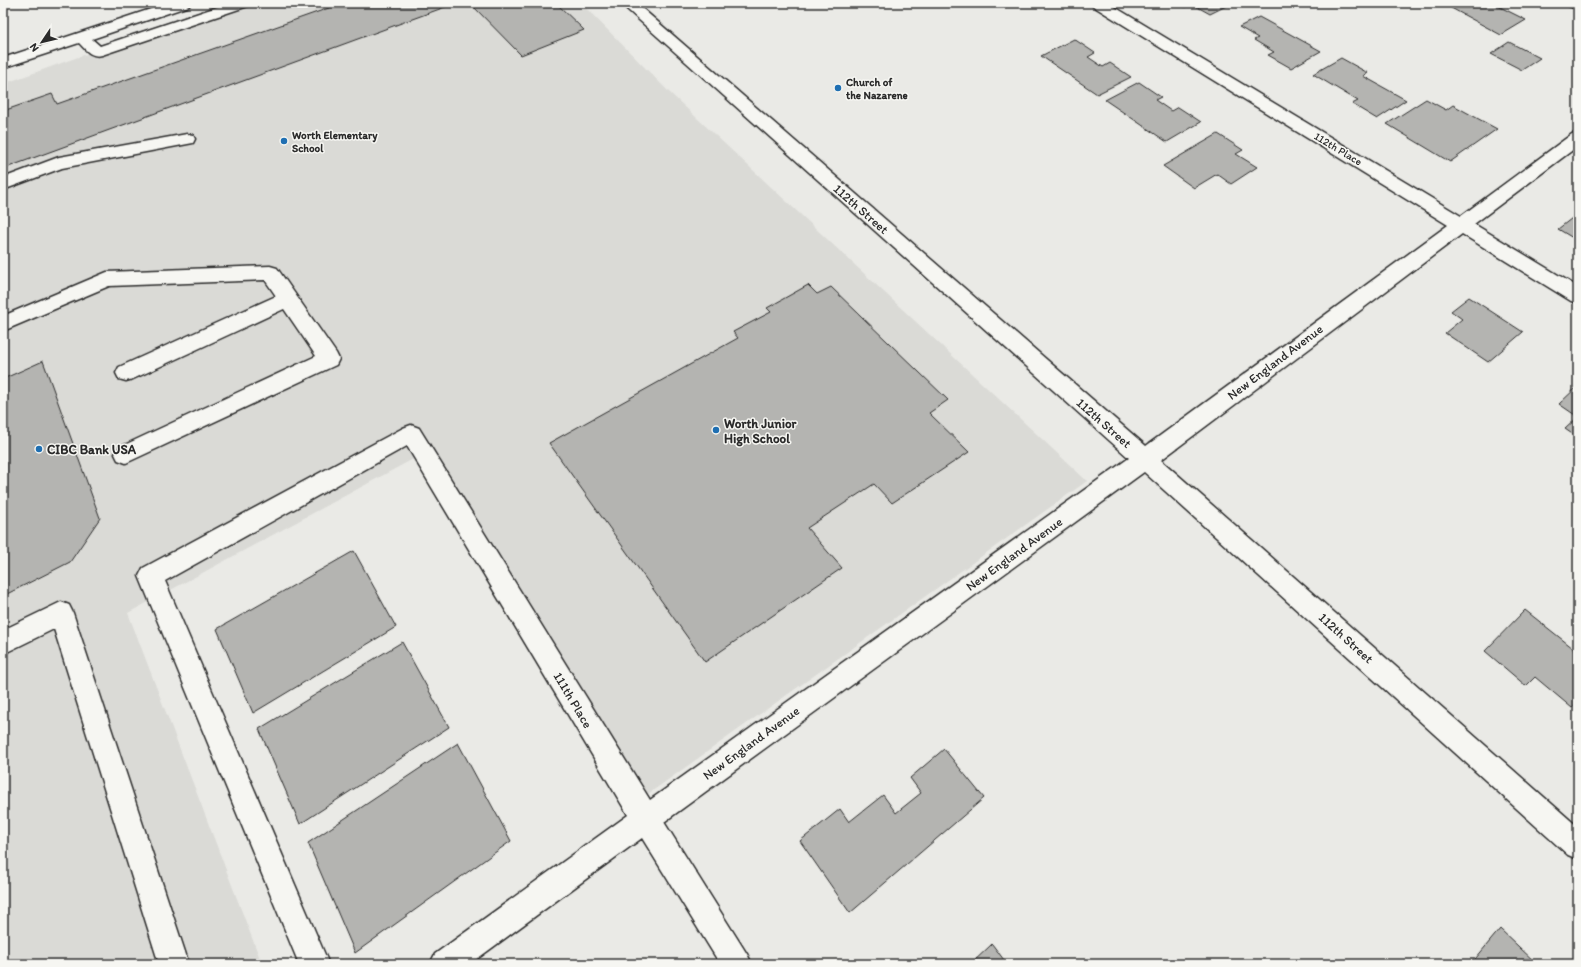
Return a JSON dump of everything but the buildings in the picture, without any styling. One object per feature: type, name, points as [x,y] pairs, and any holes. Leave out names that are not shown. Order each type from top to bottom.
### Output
[{"type":"street","points":[[3,63],[81,37],[145,9],[184,3]]},
{"type":"street","points":[[81,37],[97,52],[242,3]]},
{"type":"street","name":"112th Street","points":[[627,3],[1145,459],[1578,845]]},
{"type":"street","name":"112th Place","points":[[1098,3],[1578,296]]},
{"type":"street","points":[[1574,3],[1578,5]]},
{"type":"street","name":"New England Avenue","points":[[445,964],[1145,459],[1578,138]]},
{"type":"street","points":[[3,184],[59,163],[187,139]]},
{"type":"street","points":[[3,324],[107,279],[270,273],[329,359],[126,454]]},
{"type":"street","points":[[126,373],[288,299]]},
{"type":"street","name":"111th Place","points":[[314,964],[151,576],[411,434],[646,819],[737,964]]},
{"type":"street","points":[[3,642],[61,612],[174,964]]},
{"type":"shaded area","points":[[229,3],[581,3],[670,93],[1087,481],[627,809],[415,458],[128,613],[262,964],[3,964],[3,84]]},
{"type":"place","name":"Church of the Nazarene","points":[[838,88]]},
{"type":"place","name":"Worth Elementary School","points":[[284,141]]},
{"type":"place","name":"Worth Junior High School","points":[[716,430]]},
{"type":"place","name":"CIBC Bank USA","points":[[39,449]]}]
